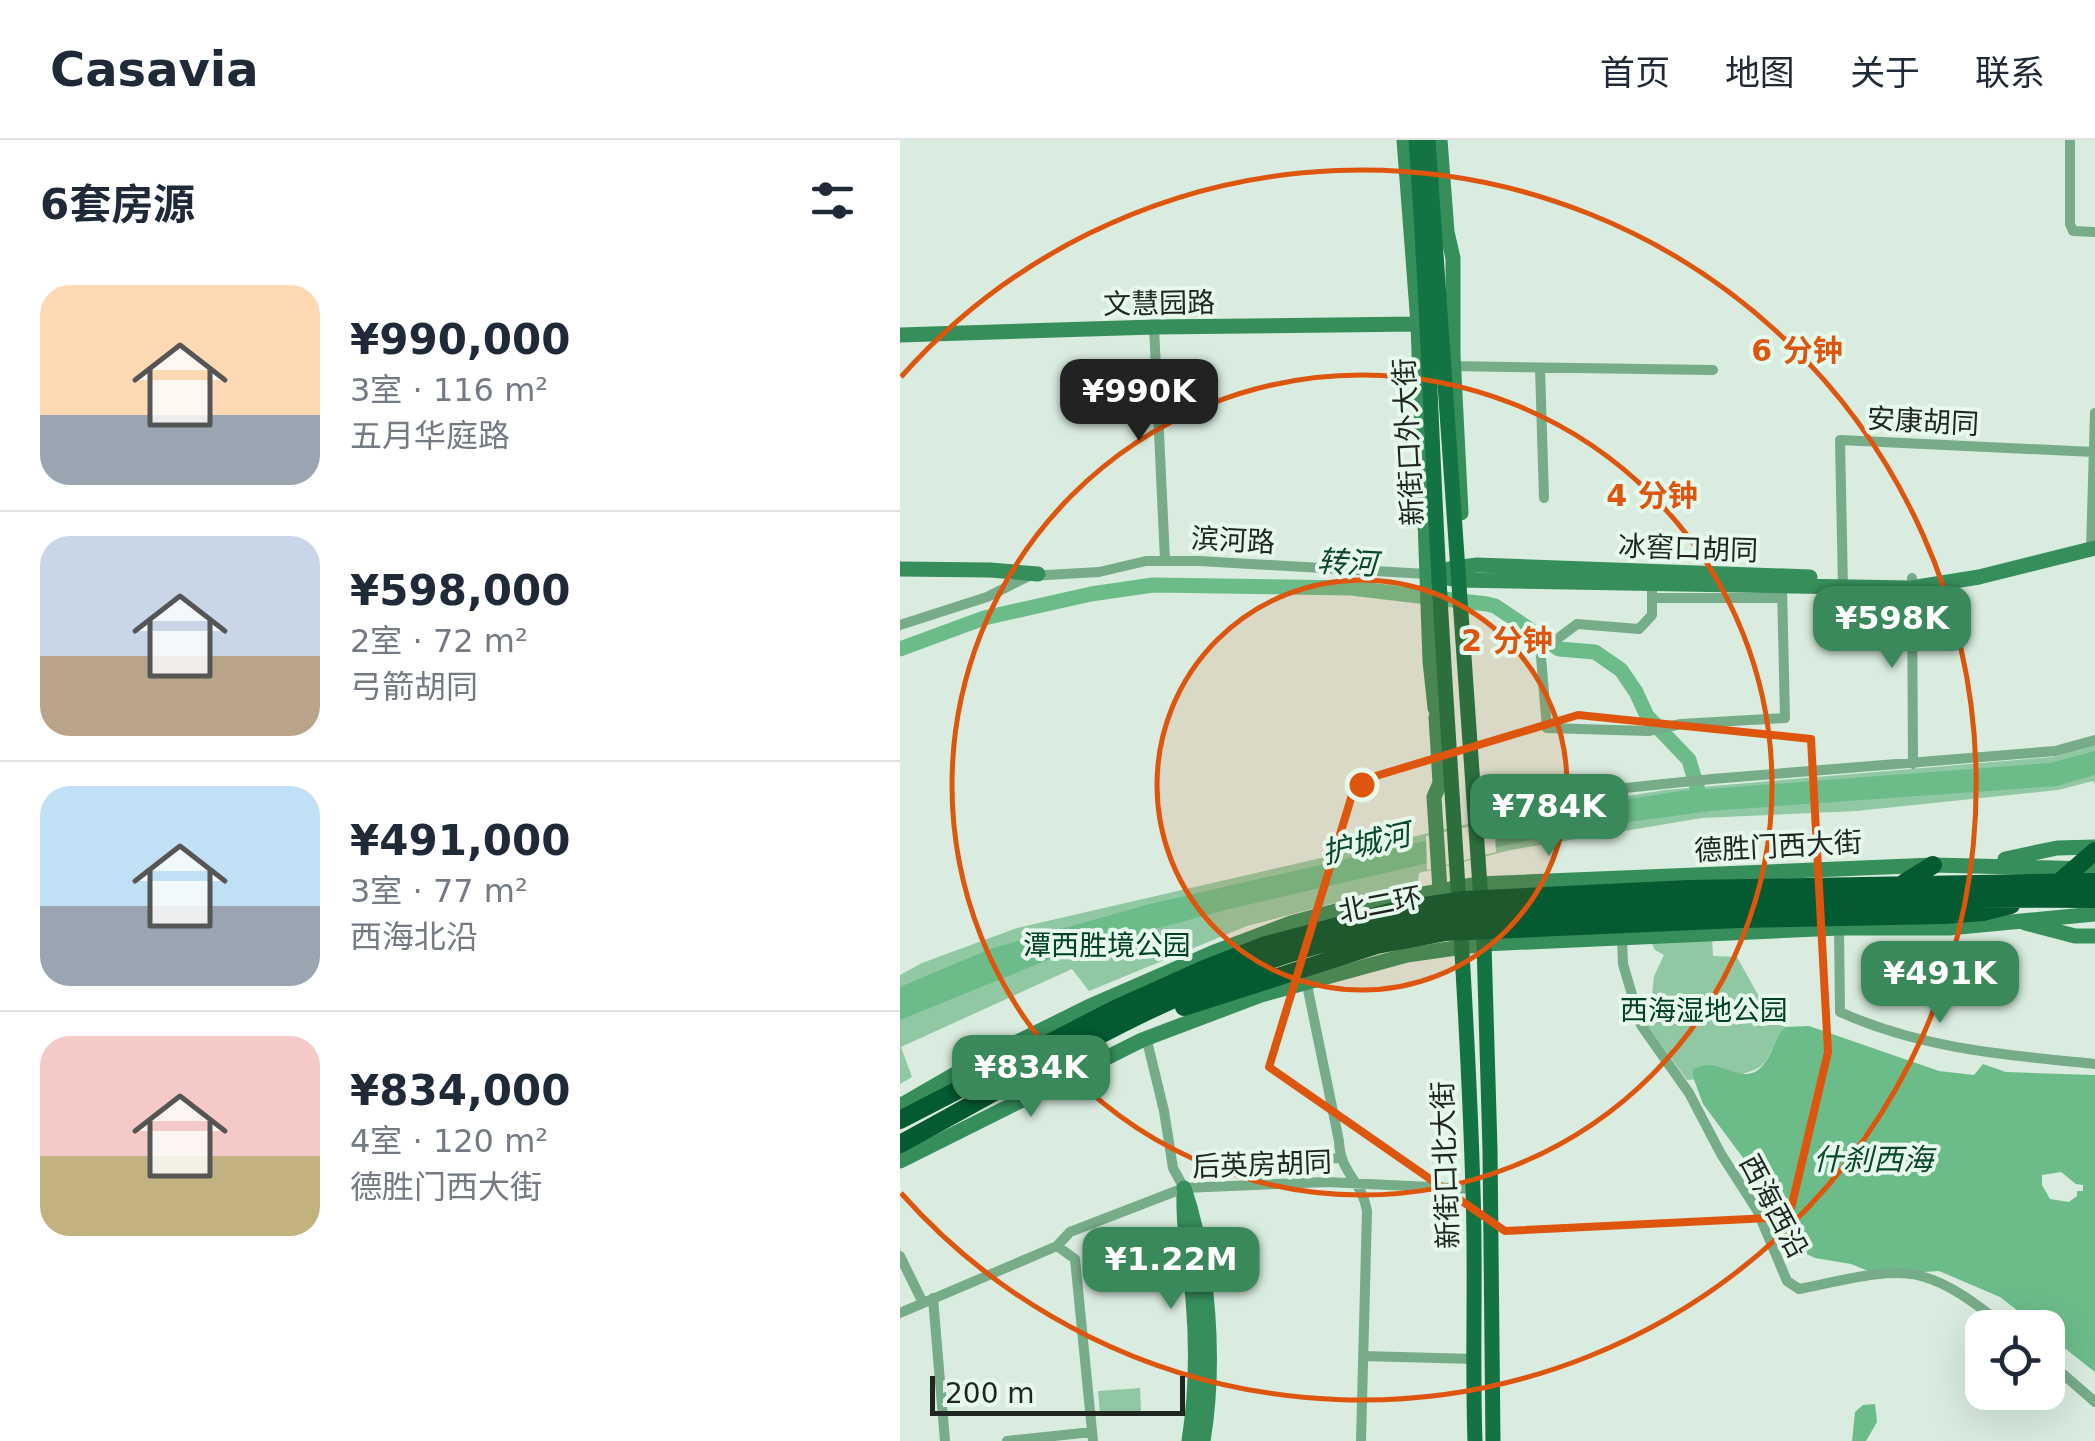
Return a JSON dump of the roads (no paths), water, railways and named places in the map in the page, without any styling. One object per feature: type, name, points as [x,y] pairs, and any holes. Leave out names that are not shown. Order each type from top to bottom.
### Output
[{"type":"highway","points":[[900,1144],[1125,1022],[1182,1008],[1269,961],[1446,932],[1983,912],[2044,893],[2095,849]]},
{"type":"highway","points":[[1903,884],[1933,865]]},
{"type":"highway","name":"北二环","points":[[1689,897],[1903,884],[2095,882]]},
{"type":"highway","points":[[1880,899],[1913,912]]},
{"type":"highway","name":"北二环","points":[[900,1120],[1113,1010],[1269,961],[1398,910],[1464,900],[2095,899]]},
{"type":"main road","name":"新街口外大街","points":[[1416,140],[1432,400],[1433,581],[1451,742],[1460,888]]},
{"type":"main road","name":"新街口外大街","points":[[1428,140],[1448,366],[1478,884]]},
{"type":"main road","points":[[1422,434],[1432,400]]},
{"type":"main road","name":"新街口北大街","points":[[1478,884],[1484,944],[1490,1149],[1492,1441]]},
{"type":"main road","name":"新街口北大街","points":[[1460,888],[1473,1189],[1475,1441]]},
{"type":"street","name":"新街口外大街","points":[[1404,140],[1433,581]]},
{"type":"street","name":"新街口外大街","points":[[1440,140],[1446,232],[1453,258],[1448,366]]},
{"type":"street","points":[[2070,140],[2070,224],[2073,231],[2095,232]]},
{"type":"street","name":"文慧园路","points":[[900,335],[1418,324]]},
{"type":"street","points":[[1154,327],[1165,560]]},
{"type":"street","points":[[1448,366],[1713,370]]},
{"type":"street","points":[[1540,368],[1544,498]]},
{"type":"street","points":[[2093,544],[2095,414]]},
{"type":"street","name":"安康胡同","points":[[1843,583],[1840,440],[2093,452]]},
{"type":"street","name":"冰窖口胡同","points":[[1458,578],[1912,583],[1980,577],[2093,544]]},
{"type":"street","name":"滨河路","points":[[1038,574],[1096,573],[1128,563],[1165,560],[1433,581]]},
{"type":"street","points":[[900,569],[1038,574]]},
{"type":"street","points":[[900,625],[987,597],[1038,574]]},
{"type":"street","points":[[1433,581],[1458,578]]},
{"type":"street","name":"冰窖口胡同","points":[[1458,578],[1652,592],[1782,592],[1843,583]]},
{"type":"street","points":[[1912,583],[1913,764]]},
{"type":"street","points":[[1652,592],[1652,615],[1639,628],[1576,624],[1544,649],[1541,657],[1547,728],[1648,730],[1681,724],[1785,718],[1782,592]]},
{"type":"street","name":"新街口外大街","points":[[1435,608],[1430,661],[1440,783],[1434,797],[1440,890]]},
{"type":"street","name":"新街口外大街","points":[[1436,708],[1451,742]]},
{"type":"street","points":[[1474,796],[1490,802],[1712,779],[1913,764],[2055,751],[2095,740]]},
{"type":"street","points":[[1983,864],[2057,848],[2095,849]]},
{"type":"street","points":[[1983,864],[2095,869]]},
{"type":"street","name":"德胜门西大街","points":[[900,1106],[968,1066],[1088,1007],[1216,951],[1291,923],[1347,908],[1478,884],[1983,864]]},
{"type":"street","points":[[1630,877],[1631,918],[1648,936]]},
{"type":"street","points":[[1484,944],[1534,923],[1736,913],[1913,912],[1974,926]]},
{"type":"street","points":[[900,1161],[1142,1040],[1306,980],[1407,955],[1484,944],[1974,926],[2095,914]]},
{"type":"street","points":[[2012,920],[2074,936],[2095,936]]},
{"type":"street","points":[[1291,923],[1306,980],[1340,1158],[1345,1172],[1358,1184],[1367,1211],[1361,1441]]},
{"type":"street","points":[[1839,928],[1840,1012],[1871,1026],[1938,1046],[2095,1064]]},
{"type":"street","name":"西海西沿","points":[[1622,938],[1623,964],[1641,1025],[1689,1094],[1757,1210],[1787,1282],[1799,1290],[1878,1275],[1919,1274],[1959,1293],[1982,1310]]},
{"type":"street","points":[[1142,1040],[1148,1045],[1164,1111],[1173,1168],[1197,1225],[1207,1300],[1208,1416],[1204,1441]]},
{"type":"street","points":[[1262,1182],[1262,1163],[1340,1158]]},
{"type":"street","name":"后英房胡同","points":[[900,1312],[1057,1246],[1070,1232],[1184,1188],[1262,1182],[1473,1189]]},
{"type":"street","points":[[1184,1188],[1183,1228],[1193,1300],[1193,1416],[1189,1441]]},
{"type":"street","points":[[1007,1441],[1092,1436],[1075,1259],[1057,1246]]},
{"type":"street","points":[[900,1256],[928,1300],[945,1441]]},
{"type":"street","points":[[1363,1356],[1474,1359]]},
{"type":"street","points":[[2065,1375],[2095,1402]]},
{"type":"water","points":[[2095,751],[2095,775],[2057,786],[1710,811],[1515,843],[1225,910],[1057,956],[900,1020],[900,987],[990,949],[1146,905],[1560,810],[1681,791],[2050,763]]},
{"type":"water","name":"什刹西海","points":[[1809,1026],[1939,1071],[1974,1075],[1983,1064],[2006,1072],[2095,1075],[2095,1372],[2065,1348],[2065,1310],[2017,1310],[2000,1297],[1939,1271],[1878,1275],[1851,1264],[1815,1258],[1792,1247],[1758,1178],[1703,1104],[1693,1077],[1693,1069],[1706,1065],[1753,1073],[1766,1061],[1785,1027]],"holes":[[[2061,1172],[2083,1185],[2083,1191],[2077,1191],[2069,1202],[2050,1199],[2042,1185],[2042,1175]]]},
{"type":"water","points":[[1875,1404],[1877,1422],[1866,1441],[1852,1441],[1855,1412],[1863,1405]]},
{"type":"waterway","name":"转河","points":[[900,649],[984,618],[1091,594],[1153,585],[1351,588],[1487,604],[1559,649],[1595,652],[1621,670],[1647,716],[1689,760],[1702,804]]},
{"type":"water label","name":"护城河","points":[[1366,844]]},
{"type":"park label","name":"潭西胜境公园","points":[[1107,945]]},
{"type":"park label","name":"西海湿地公园","points":[[1704,1010]]}]
